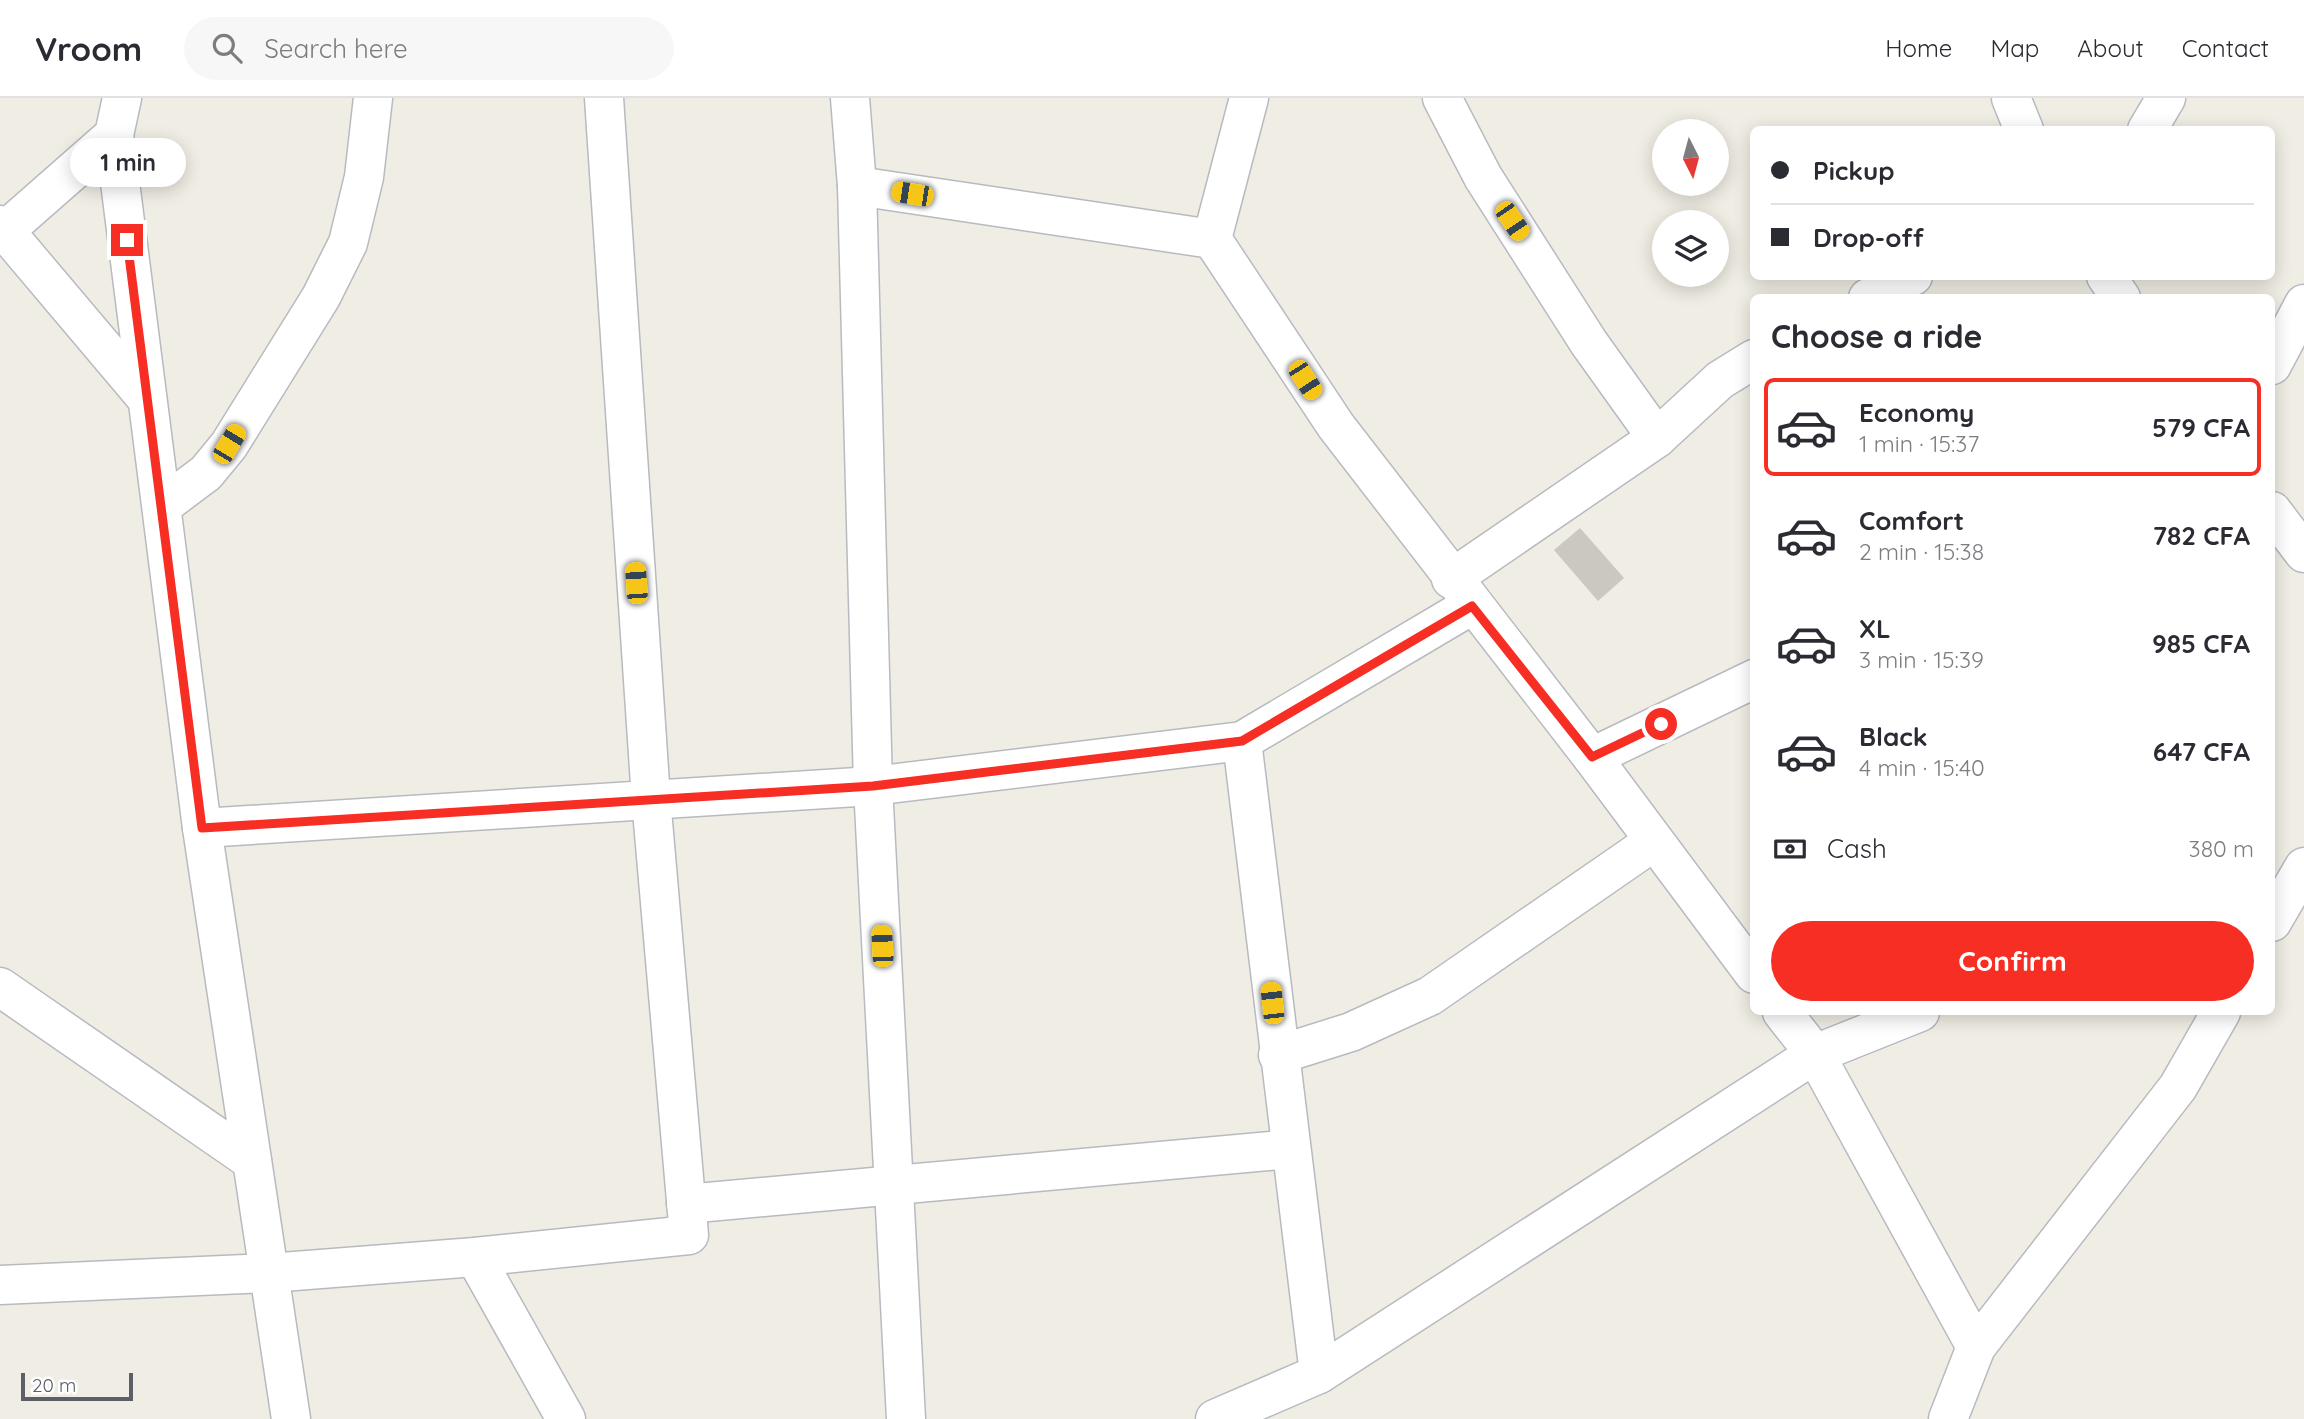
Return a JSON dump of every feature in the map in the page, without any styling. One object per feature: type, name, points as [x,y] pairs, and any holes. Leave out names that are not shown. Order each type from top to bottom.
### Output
[{"type":"street","points":[[122,98],[114,135],[147,399],[202,828],[291,1419]]},
{"type":"street","points":[[162,506],[206,473],[229,444],[321,298],[348,243],[364,177],[373,98]]},
{"type":"street","points":[[0,1285],[270,1273],[475,1257],[689,1235],[650,799],[604,98]]},
{"type":"street","points":[[850,98],[857,186],[873,786],[906,1419]]},
{"type":"street","points":[[1212,239],[1249,98]]},
{"type":"street","points":[[1441,98],[1483,177],[1589,343],[1657,438]]},
{"type":"street","points":[[2011,98],[2022,126]]},
{"type":"street","points":[[2149,126],[2166,98]]},
{"type":"street","points":[[114,135],[1,230],[147,399]]},
{"type":"street","points":[[857,186],[1212,239],[1336,426],[1592,757],[1750,969]]},
{"type":"street","points":[[1876,294],[1905,280]]},
{"type":"street","points":[[2275,359],[2304,304]]},
{"type":"street","points":[[202,828],[873,786],[1242,741],[1462,592],[1657,438],[1720,380],[1750,361]]},
{"type":"street","points":[[2275,515],[2304,553]]},
{"type":"street","points":[[1592,757],[1750,681]]},
{"type":"street","points":[[1242,741],[1278,1055],[1319,1374]]},
{"type":"street","points":[[1278,1055],[1351,1032],[1430,996],[1653,842]]},
{"type":"street","points":[[2275,915],[2292,875]]},
{"type":"street","points":[[0,987],[252,1161]]},
{"type":"street","points":[[1784,1015],[1815,1054],[1976,1348]]},
{"type":"street","points":[[1215,1419],[1319,1374],[1815,1054],[1912,1015]]},
{"type":"street","points":[[1948,1419],[1976,1348],[2178,1087],[2219,1015]]},
{"type":"street","points":[[686,1204],[1291,1149]]},
{"type":"street","points":[[475,1257],[565,1419]]},
{"type":"building","points":[[1580,528],[1624,578],[1598,601],[1554,550]]},
{"type":"route","points":[[127,240],[202,828],[873,786],[1242,741],[1472,606],[1592,757],[1661,724]]}]
